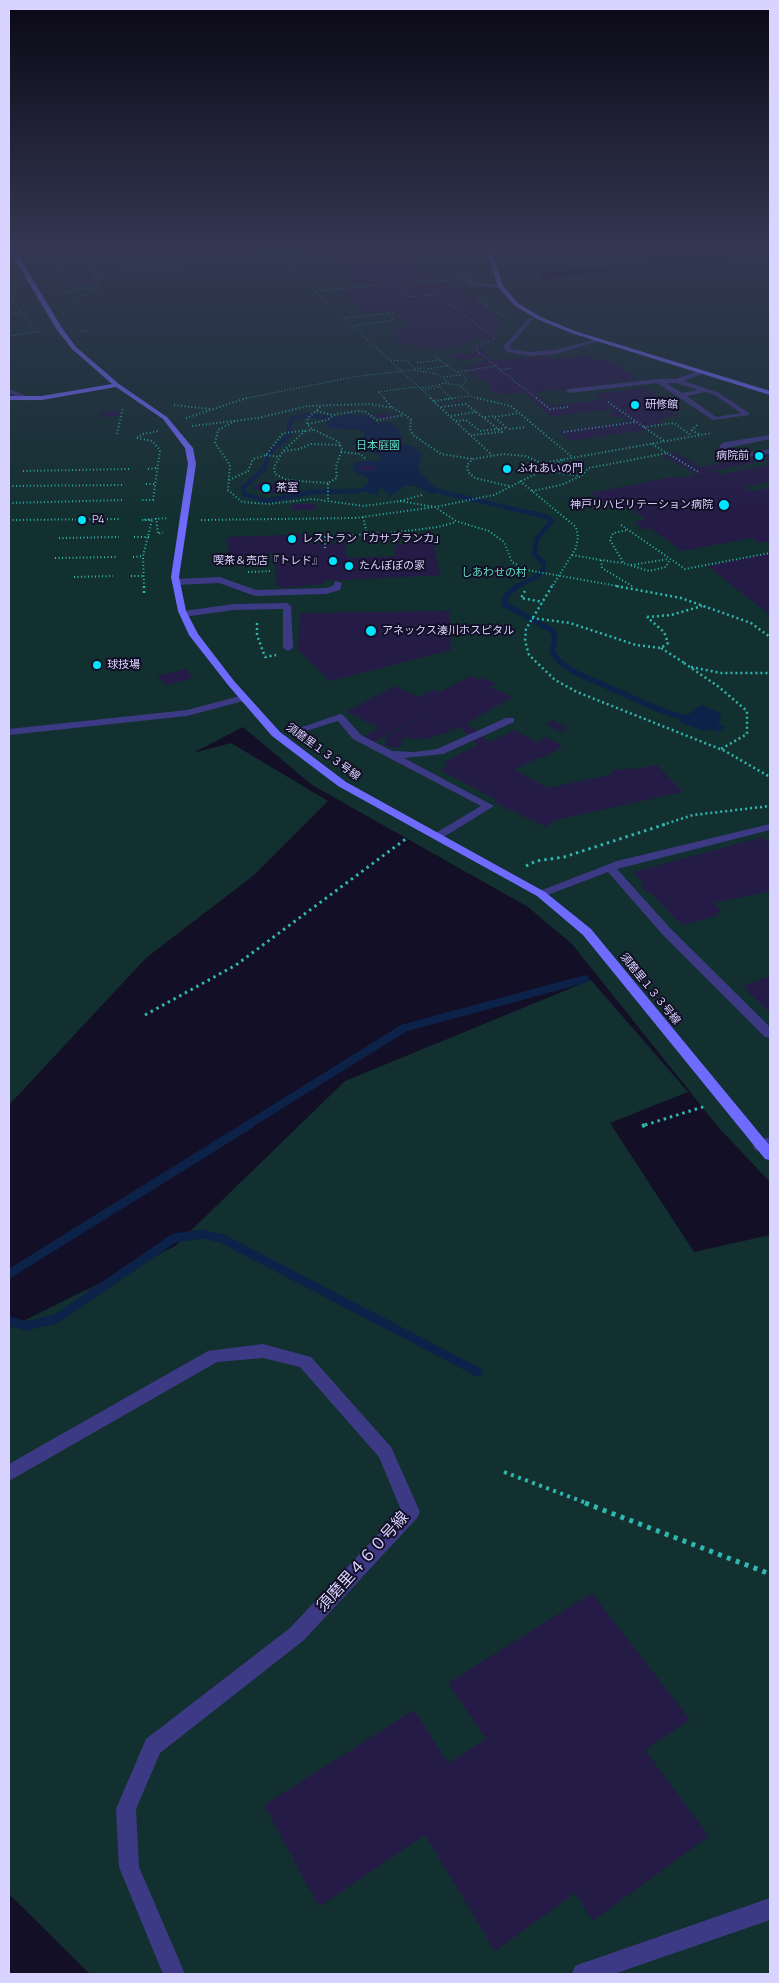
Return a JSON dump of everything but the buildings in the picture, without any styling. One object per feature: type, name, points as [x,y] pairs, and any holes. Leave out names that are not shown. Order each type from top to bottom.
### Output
[{"type":"street","name":"須磨里１３３号線","points":[[70,343],[92,366],[165,418],[189,448],[192,464],[176,582],[183,614],[194,635],[244,698],[278,736],[342,784],[541,894],[587,932],[767,1147]]},
{"type":"street","points":[[510,343],[506,347],[510,351],[528,354],[556,352],[590,343]]},
{"type":"street","points":[[607,343],[770,393]]},
{"type":"street","points":[[677,381],[702,372]]},
{"type":"street","points":[[569,391],[658,380],[677,381],[718,394],[747,414],[714,419],[658,380]]},
{"type":"street","points":[[9,398],[42,398],[117,385]]},
{"type":"street","points":[[681,395],[706,390]]},
{"type":"street","points":[[9,391],[29,398]]},
{"type":"street","points":[[770,437],[729,444],[724,446],[724,449],[734,455],[743,456],[770,451]]},
{"type":"street","points":[[176,582],[220,580],[255,593],[326,592],[337,588],[338,583]]},
{"type":"street","points":[[183,614],[234,607],[287,606],[288,648]]},
{"type":"street","points":[[9,732],[188,713],[244,698]]},
{"type":"street","points":[[278,736],[340,717],[357,737],[489,806],[438,836]]},
{"type":"street","points":[[389,754],[415,755],[440,752],[510,720]]},
{"type":"street","points":[[541,894],[610,868],[770,828]]},
{"type":"street","points":[[610,868],[666,931],[770,1034]]},
{"type":"street","name":"須磨里４６０号線","points":[[9,1473],[214,1356],[263,1351],[305,1362],[385,1452],[412,1512],[298,1634],[154,1746],[126,1809],[129,1867],[174,1974]]},
{"type":"street","points":[[583,1974],[770,1909]]},
{"type":"path","points":[[370,343],[492,455]]},
{"type":"path","points":[[487,343],[475,350],[550,409],[554,408]]},
{"type":"path","points":[[435,357],[467,379],[462,386]]},
{"type":"path","points":[[391,361],[406,360],[416,369],[422,368],[416,363],[439,360]]},
{"type":"path","points":[[423,372],[427,369],[447,366]]},
{"type":"path","points":[[433,373],[447,366]]},
{"type":"path","points":[[457,372],[496,366]]},
{"type":"path","points":[[500,370],[517,367]]},
{"type":"path","points":[[182,419],[250,397],[292,391],[309,384],[402,371],[433,373],[447,380],[440,387],[378,392],[392,408]]},
{"type":"path","points":[[443,377],[461,375]]},
{"type":"path","points":[[444,383],[462,386],[471,396]]},
{"type":"path","points":[[421,389],[440,387]]},
{"type":"path","points":[[440,387],[452,399]]},
{"type":"path","points":[[434,401],[471,396],[511,406],[572,458]]},
{"type":"path","points":[[608,402],[665,441]]},
{"type":"path","points":[[189,426],[269,416],[293,408],[359,403],[392,408],[411,420],[410,430],[420,441],[441,454],[452,454],[473,460]]},
{"type":"path","points":[[168,404],[213,410]]},
{"type":"path","points":[[440,407],[466,404],[502,432]]},
{"type":"path","points":[[308,424],[311,415],[320,407]]},
{"type":"path","points":[[117,434],[122,409]]},
{"type":"path","points":[[316,410],[332,416]]},
{"type":"path","points":[[308,424],[327,420],[332,416],[359,411],[366,412],[377,420],[405,415]]},
{"type":"path","points":[[450,416],[476,412]]},
{"type":"path","points":[[485,417],[495,418],[520,414]]},
{"type":"path","points":[[495,418],[508,428]]},
{"type":"path","points":[[236,420],[218,430],[215,442],[230,465],[228,490],[242,502],[268,504],[312,499],[364,506],[400,502],[422,494]]},
{"type":"path","points":[[456,421],[466,420],[480,431],[526,426]]},
{"type":"path","points":[[700,435],[692,430],[701,421]]},
{"type":"path","points":[[564,432],[637,422]]},
{"type":"path","points":[[644,427],[674,422],[692,437]]},
{"type":"path","points":[[308,424],[314,430],[341,445]]},
{"type":"path","points":[[471,435],[510,430],[508,428]]},
{"type":"path","points":[[266,455],[283,434],[314,430]]},
{"type":"path","points":[[142,500],[153,500],[160,450],[152,441],[145,440],[137,438],[143,434],[156,431],[145,440]]},
{"type":"path","points":[[305,431],[283,451],[274,467],[275,474],[279,478],[297,482],[328,483],[337,478],[338,471],[336,466],[341,452],[341,445]]},
{"type":"path","points":[[543,463],[717,433]]},
{"type":"path","points":[[283,451],[300,449],[311,444],[341,445]]},
{"type":"path","points":[[652,444],[700,473]]},
{"type":"path","points":[[341,452],[360,454],[365,458]]},
{"type":"path","points":[[532,491],[561,485],[581,476],[589,468],[667,453]]},
{"type":"path","points":[[228,480],[248,471],[253,459],[266,455],[280,457]]},
{"type":"path","points":[[510,486],[488,482],[468,472],[467,464],[473,460],[492,455],[525,456],[543,463],[547,467]]},
{"type":"path","points":[[201,520],[363,517],[435,507],[494,495],[565,459]]},
{"type":"path","points":[[148,469],[157,468]]},
{"type":"path","points":[[23,471],[130,469]]},
{"type":"path","points":[[541,470],[581,476]]},
{"type":"path","points":[[520,481],[566,517],[576,527],[578,537],[576,548],[526,629],[525,641],[529,655],[555,680],[578,692],[721,749],[770,777]]},
{"type":"path","points":[[328,483],[328,500]]},
{"type":"path","points":[[146,484],[155,484]]},
{"type":"path","points":[[9,486],[123,485]]},
{"type":"path","points":[[9,503],[124,500]]},
{"type":"path","points":[[400,502],[435,507],[456,521],[489,531],[504,542],[508,558],[517,566],[527,570],[635,588],[680,598],[751,623],[770,637]]},
{"type":"path","points":[[363,517],[367,534]]},
{"type":"path","points":[[138,518],[152,520],[143,556],[144,596]]},
{"type":"path","points":[[156,518],[158,534]]},
{"type":"path","points":[[143,519],[165,518]]},
{"type":"path","points":[[9,520],[121,519]]},
{"type":"path","points":[[325,548],[325,537],[438,527],[456,521]]},
{"type":"path","points":[[620,525],[685,569],[770,553]]},
{"type":"path","points":[[134,537],[162,534],[166,527]]},
{"type":"path","points":[[623,563],[610,540],[613,533],[628,530]]},
{"type":"path","points":[[59,538],[119,537]]},
{"type":"path","points":[[572,555],[623,563],[649,572],[666,567],[670,559]]},
{"type":"path","points":[[133,557],[143,556]]},
{"type":"path","points":[[55,558],[116,557]]},
{"type":"path","points":[[629,565],[670,559]]},
{"type":"path","points":[[602,560],[602,568],[635,588]]},
{"type":"path","points":[[241,572],[272,571]]},
{"type":"path","points":[[74,577],[113,576]]},
{"type":"path","points":[[130,576],[145,576]]},
{"type":"path","points":[[525,591],[520,598],[543,602]]},
{"type":"path","points":[[661,648],[668,643],[664,632],[647,617],[670,615],[703,605]]},
{"type":"path","points":[[532,618],[570,623],[636,645],[661,648],[684,663],[718,687],[746,711],[747,734],[721,749]]},
{"type":"path","points":[[684,663],[698,670],[721,673],[770,673]]},
{"type":"path","points":[[523,867],[536,861],[564,857],[694,816],[770,806]]},
{"type":"path","points":[[144,1015],[236,965],[412,834]]},
{"type":"path","points":[[642,1126],[713,1103]]},
{"type":"path","points":[[504,1472],[770,1574]]},
{"type":"green space","name":"しあわせの村","points":[[9,343],[770,343],[770,1182],[719,1128],[572,944],[528,907],[312,785],[243,727],[193,753],[231,743],[328,801],[254,875],[146,958],[9,1105]]},
{"type":"green space","points":[[591,980],[688,1092],[610,1123],[694,1252],[770,1235],[770,1974],[90,1974],[9,1894],[9,1328],[175,1246],[345,1081]]},
{"type":"water","points":[[351,414],[369,416],[377,423],[389,422],[400,429],[397,432],[404,437],[397,440],[405,445],[413,446],[422,455],[418,467],[421,473],[434,487],[444,491],[431,494],[415,486],[404,486],[391,496],[382,488],[378,491],[378,495],[359,491],[368,483],[368,478],[353,471],[355,462],[382,460],[377,454],[360,449],[352,442],[364,436],[365,433],[361,430],[328,428],[325,423],[331,418]]},
{"type":"water","points":[[702,705],[720,713],[721,720],[717,723],[726,727],[718,732],[709,729],[704,731],[678,721]]},
{"type":"waterway","points":[[331,418],[308,415],[292,419],[289,424],[289,435],[269,453],[264,469],[243,488],[244,494],[266,501],[312,492],[359,491]]},
{"type":"waterway","points":[[442,492],[547,517],[552,521],[537,538],[534,554],[543,562],[544,569],[536,577],[517,586]]},
{"type":"waterway","points":[[517,586],[505,597],[504,604],[553,631],[555,640],[552,652],[560,662],[574,672],[660,710],[686,718]]},
{"type":"waterway","points":[[248,1125],[404,1028],[585,979]]},
{"type":"waterway","points":[[9,1274],[250,1124]]},
{"type":"waterway","points":[[9,1321],[26,1326],[56,1319],[174,1238],[203,1234],[223,1239],[478,1372]]},
{"type":"place","name":"研修館","points":[[635,405]]},
{"type":"place","name":"病院前","points":[[759,456]]},
{"type":"place","name":"ふれあいの門","points":[[507,469]]},
{"type":"place","name":"茶室","points":[[266,488]]},
{"type":"place","name":"神戸リハビリテーション病院","points":[[724,505]]},
{"type":"place","name":"P4","points":[[82,520]]},
{"type":"place","name":"レストラン「カサブランカ」","points":[[292,539]]},
{"type":"place","name":"喫茶＆売店『トレド』","points":[[333,561]]},
{"type":"place","name":"たんぽぽの家","points":[[349,566]]},
{"type":"place","name":"アネックス湊川ホスピタル","points":[[371,631]]},
{"type":"place","name":"球技場","points":[[97,665]]},
{"type":"park label","name":"日本庭園","points":[[378,446]]}]
